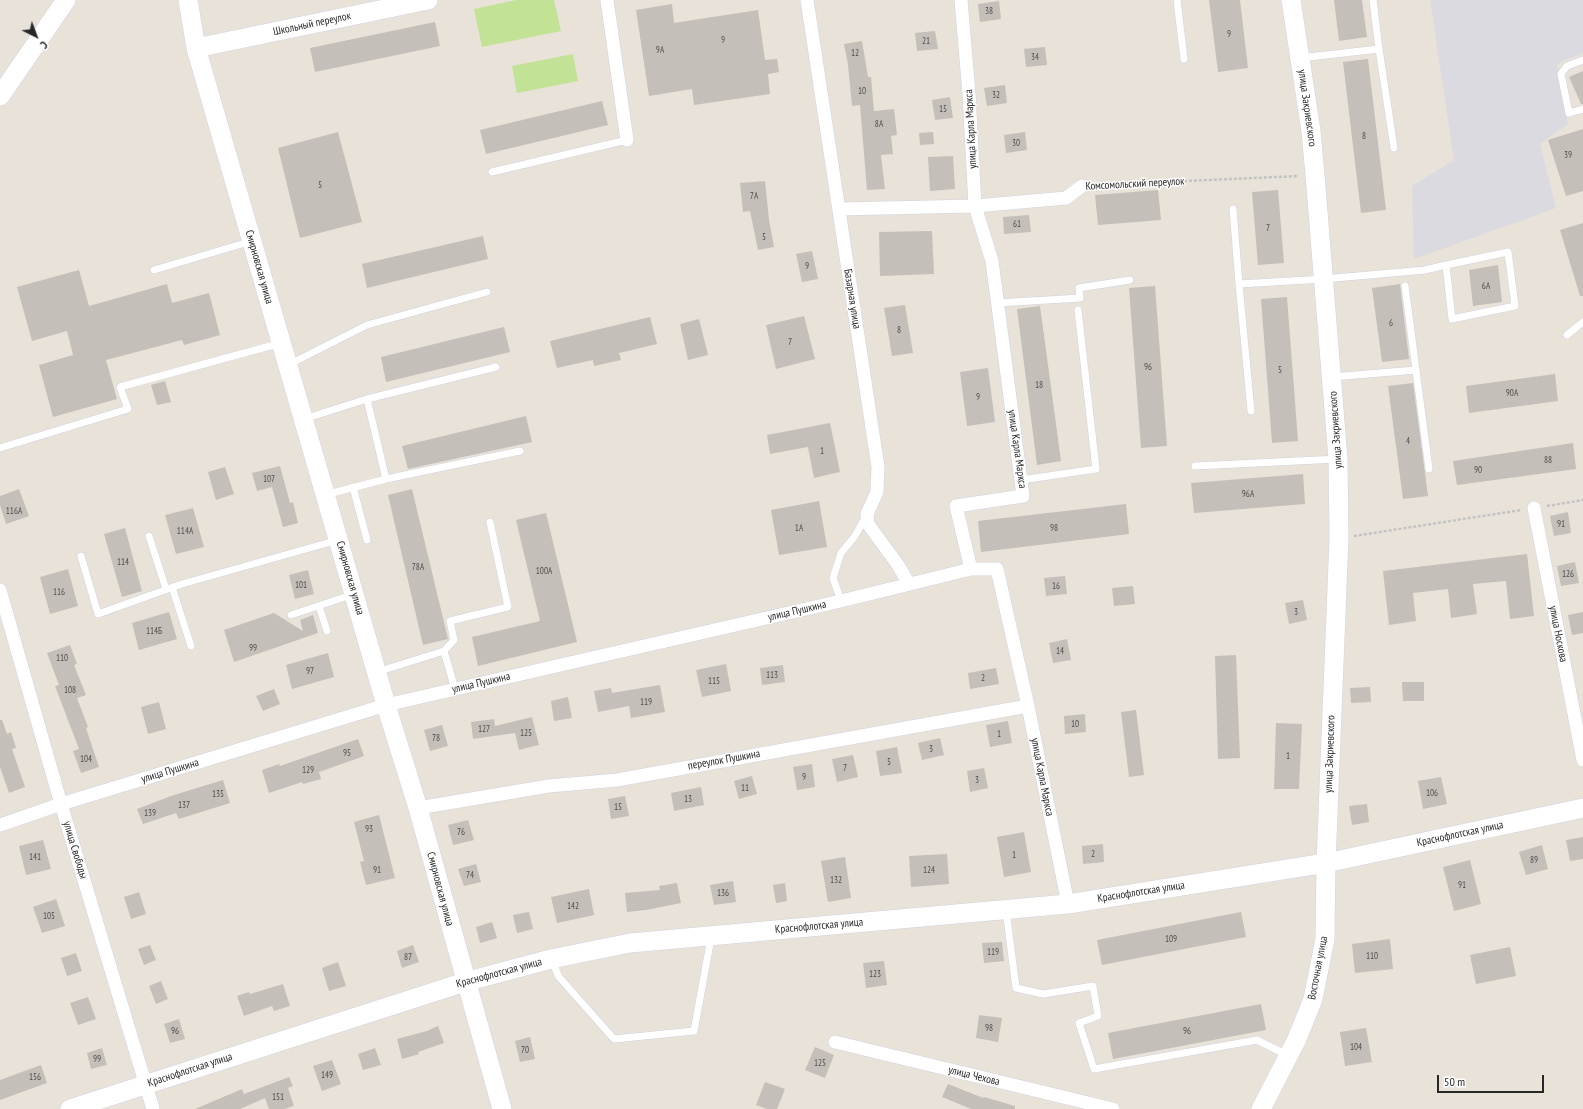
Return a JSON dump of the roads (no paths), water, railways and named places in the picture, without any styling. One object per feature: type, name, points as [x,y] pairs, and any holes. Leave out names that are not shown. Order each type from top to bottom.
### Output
[{"type":"street","points":[[0,96],[66,0]]},
{"type":"street","name":"Смирновская улица","points":[[188,0],[196,48],[386,705],[418,808],[465,982],[502,1109]]},
{"type":"street","name":"Школьный переулок","points":[[196,48],[428,0]]},
{"type":"street","points":[[607,0],[627,140]]},
{"type":"street","name":"Базарная улица","points":[[806,0],[878,467],[877,492],[867,514]]},
{"type":"street","name":"улица Карла Маркса","points":[[960,0],[969,94],[975,206],[992,261],[1023,496],[956,506],[970,569],[997,569],[1028,706],[1068,904]]},
{"type":"street","name":"улица Закриевского","points":[[1291,0],[1311,131],[1338,459],[1339,538],[1326,863]]},
{"type":"street","name":"Комсомольский переулок","points":[[838,209],[975,206],[1066,198],[1082,186]]},
{"type":"street","name":"улица Носкова","points":[[1534,508],[1583,760]]},
{"type":"street","points":[[867,514],[868,524],[898,565],[909,584]]},
{"type":"street","name":"улица Пушкина","points":[[0,825],[61,804],[386,705],[841,601],[970,569]]},
{"type":"street","name":"улица Свободы","points":[[0,590],[61,804],[153,1109]]},
{"type":"street","name":"переулок Пушкина","points":[[418,808],[549,786],[617,780],[1028,706]]},
{"type":"street","name":"Краснофлотская улица","points":[[70,1109],[465,982],[551,959],[630,943],[1068,904],[1326,863],[1583,808]]},
{"type":"street","name":"Восточная улица","points":[[1261,1109],[1298,1039],[1313,999],[1325,939],[1326,863]]},
{"type":"street","name":"улица Чехова","points":[[835,1042],[1113,1109]]},
{"type":"lane","points":[[1177,0],[1184,59]]},
{"type":"lane","points":[[1373,0],[1378,49],[1394,148]]},
{"type":"lane","points":[[1300,58],[1378,49]]},
{"type":"lane","points":[[1583,60],[1567,66],[1561,74],[1569,113],[1583,109]]},
{"type":"lane","points":[[492,172],[627,140]]},
{"type":"lane","points":[[1233,209],[1251,411]]},
{"type":"lane","points":[[154,270],[252,241]]},
{"type":"lane","points":[[1239,284],[1324,279],[1425,270],[1446,265],[1508,252],[1516,306],[1452,319],[1446,265]]},
{"type":"lane","points":[[997,304],[1080,298],[1079,288],[1130,280]]},
{"type":"lane","points":[[1405,286],[1429,469]]},
{"type":"lane","points":[[288,366],[367,325],[487,292]]},
{"type":"lane","points":[[1021,480],[1096,469],[1078,310]]},
{"type":"lane","points":[[1567,335],[1583,322]]},
{"type":"lane","points":[[0,448],[128,409],[120,387],[282,343]]},
{"type":"lane","points":[[304,419],[367,399],[496,367]]},
{"type":"lane","points":[[1332,377],[1416,370]]},
{"type":"lane","points":[[367,399],[386,479]]},
{"type":"lane","points":[[325,495],[386,479],[520,451]]},
{"type":"lane","points":[[1195,466],[1338,459]]},
{"type":"lane","points":[[353,487],[367,540]]},
{"type":"lane","points":[[841,601],[833,578],[841,553],[855,536],[867,514]]},
{"type":"lane","points":[[377,672],[444,651],[454,640],[450,621],[508,607],[490,522]]},
{"type":"lane","points":[[149,536],[191,646]]},
{"type":"lane","points":[[81,556],[98,614],[169,588],[338,540]]},
{"type":"lane","points":[[291,616],[354,594]]},
{"type":"lane","points":[[319,606],[327,631]]},
{"type":"lane","points":[[444,651],[455,689]]},
{"type":"lane","points":[[1006,910],[1016,988],[1043,994],[1093,986],[1098,1016],[1079,1023],[1094,1069],[1257,1040],[1289,1055]]},
{"type":"lane","points":[[551,959],[560,976],[614,1039],[694,1031],[712,936]]}]
